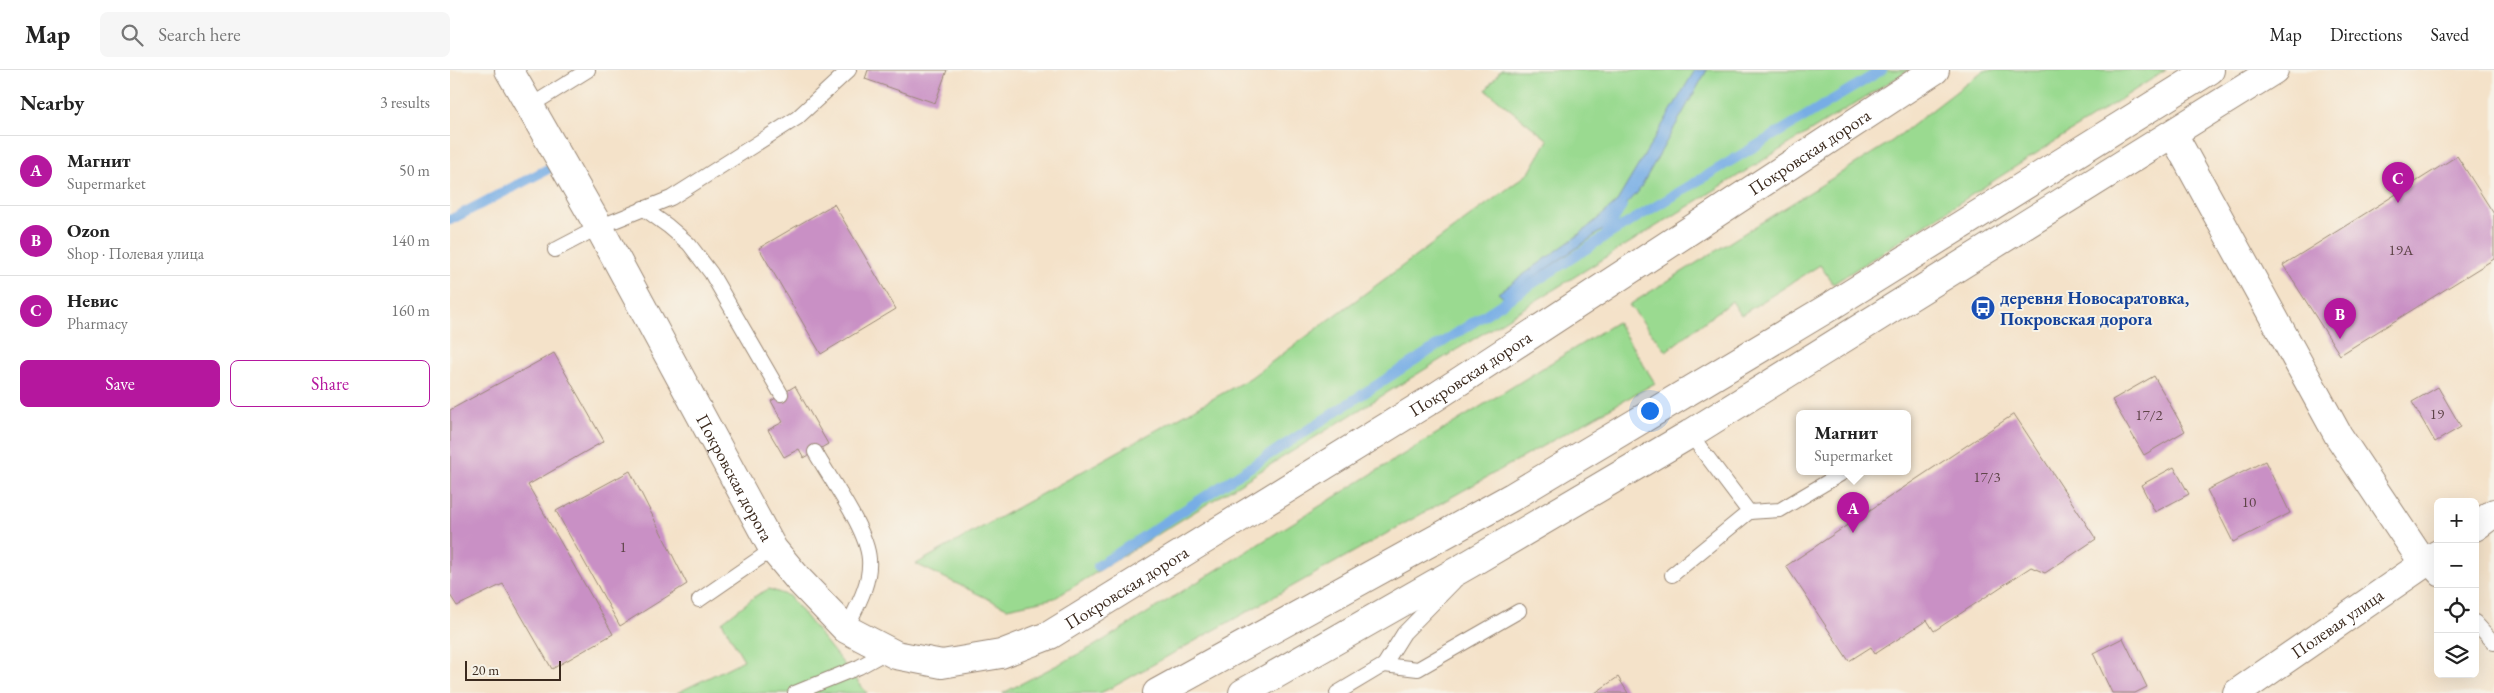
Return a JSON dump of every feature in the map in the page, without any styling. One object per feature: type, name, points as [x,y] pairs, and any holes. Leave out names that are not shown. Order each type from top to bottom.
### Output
[{"type":"street","name":"Покровская дорога","points":[[510,70],[599,227],[773,549],[846,629],[896,655],[942,664],[1001,654],[1050,635],[1437,396],[1935,70]]},
{"type":"street","points":[[1157,693],[1512,498],[1832,306],[2210,70]]},
{"type":"street","points":[[1243,693],[1471,563],[1690,434],[2274,70]]},
{"type":"street","points":[[2173,134],[2338,435],[2433,566]]},
{"type":"street","points":[[2479,524],[2494,513]]},
{"type":"street","name":"Полевая улица","points":[[2237,693],[2272,683],[2433,566]]},
{"type":"lane","points":[[530,106],[588,70]]},
{"type":"lane","points":[[555,250],[599,227],[642,208],[671,198],[797,118],[849,70]]},
{"type":"lane","points":[[642,208],[668,226],[689,244],[711,273],[781,394]]},
{"type":"lane","points":[[1690,434],[1749,512]]},
{"type":"lane","points":[[815,452],[860,529],[869,559],[864,592],[846,629]]},
{"type":"lane","points":[[1672,575],[1749,512],[1780,510],[1839,475]]},
{"type":"lane","points":[[699,600],[773,549]]},
{"type":"lane","points":[[1337,693],[1384,666],[1404,633],[1434,604],[1471,563]]},
{"type":"lane","points":[[1384,666],[1418,669],[1519,612]]},
{"type":"lane","points":[[2479,626],[2494,643]]},
{"type":"lane","points":[[796,693],[859,668],[888,651]]},
{"type":"green space","points":[[1501,70],[1696,70],[1616,203],[1580,234],[1499,293],[1504,298],[1604,229],[1637,192],[1707,70],[1909,70],[1055,598],[1007,608],[916,564],[1250,378],[1529,173],[1548,140],[1486,90]]},
{"type":"green space","points":[[1984,70],[2166,70],[1833,284],[1820,265],[1741,315],[1732,301],[1666,351],[1629,305],[1892,141]]},
{"type":"green space","points":[[1617,322],[1655,383],[1113,687],[1100,693],[1003,693],[1094,646]]},
{"type":"green space","points":[[769,589],[789,596],[867,693],[677,693],[744,660],[722,622],[757,595]]},
{"type":"water","points":[[1695,70],[1707,70],[1638,192],[1604,229],[1504,298],[1498,293],[1580,234],[1616,203]]},
{"type":"building","points":[[868,70],[947,70],[935,103],[865,79]]},
{"type":"building","points":[[2457,156],[2494,214],[2494,259],[2340,355],[2283,265]]},
{"type":"building","points":[[834,204],[896,309],[821,354],[759,248]]},
{"type":"building","points":[[554,353],[604,441],[528,485],[613,634],[552,669],[503,584],[457,606],[450,595],[450,410]]},
{"type":"building","points":[[2154,376],[2185,431],[2144,455],[2112,400]]},
{"type":"building","points":[[795,386],[828,444],[804,458],[799,449],[784,457],[768,430],[783,422],[771,401]]},
{"type":"building","points":[[2438,387],[2461,427],[2435,442],[2412,402]]},
{"type":"building","points":[[2014,414],[2096,539],[2045,573],[2031,567],[1934,631],[1927,620],[1875,654],[1871,647],[1849,661],[1786,566]]},
{"type":"building","points":[[2265,461],[2290,513],[2233,542],[2207,490]]},
{"type":"building","points":[[2174,467],[2189,494],[2155,512],[2141,485]]},
{"type":"building","points":[[630,471],[687,584],[620,626],[556,511]]},
{"type":"building","points":[[2123,638],[2147,687],[2135,693],[2112,693],[2093,653]]},
{"type":"building","points":[[1618,677],[1628,693],[1595,693]]},
{"type":"waterway","points":[[1098,566],[1603,238],[1882,70]]},
{"type":"waterway","points":[[450,220],[548,169]]},
{"type":"waterway","points":[[1604,238],[1622,205]]},
{"type":"place","name":"Невис","points":[[2398,203]]},
{"type":"place","name":"деревня Новосаратовка, Покровская дорога","points":[[1983,308]]},
{"type":"place","name":"Ozon","points":[[2340,339]]},
{"type":"place","name":"Магнит","points":[[1853,533]]}]
